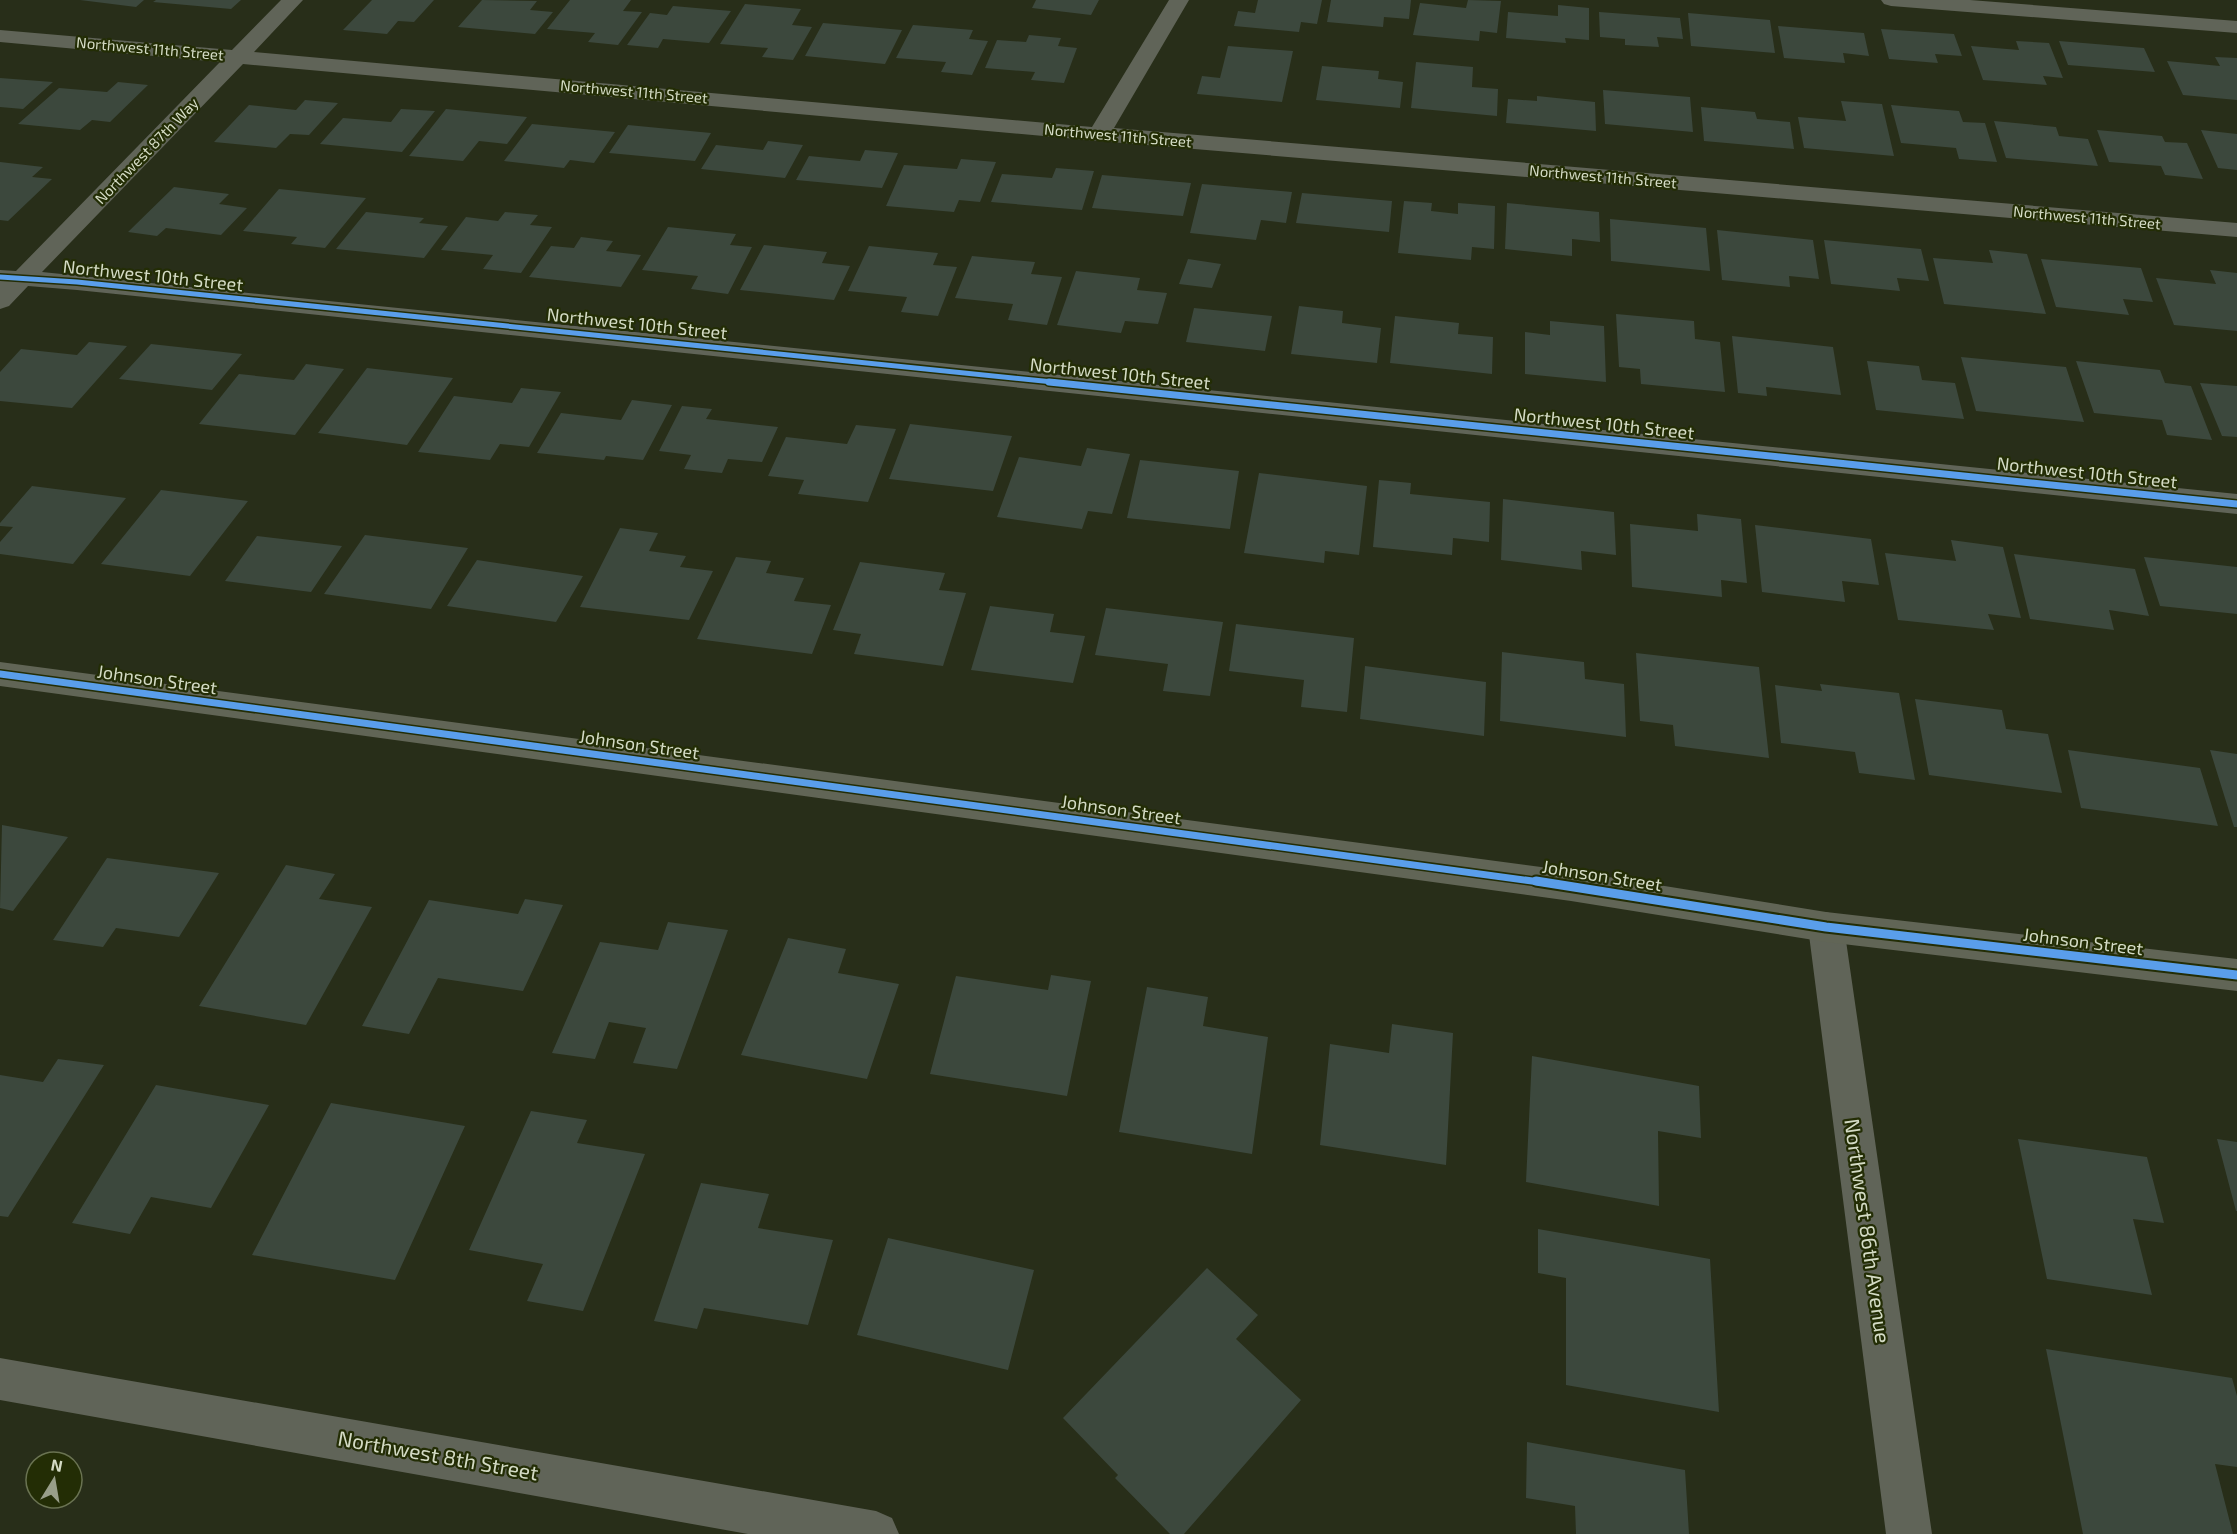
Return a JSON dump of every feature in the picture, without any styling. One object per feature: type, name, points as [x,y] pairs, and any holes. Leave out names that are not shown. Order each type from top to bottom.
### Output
[{"type":"street","name":"Northwest 87th Way","points":[[0,301],[11,278],[238,57],[293,0]]},
{"type":"street","points":[[1099,134],[1179,0]]},
{"type":"street","points":[[1891,0],[2237,27]]},
{"type":"street","name":"Northwest 11th Street","points":[[0,36],[1099,134],[2237,230]]},
{"type":"street","name":"Northwest 10th Street","points":[[11,278],[89,284],[2237,504]]},
{"type":"street","name":"Johnson Street","points":[[0,674],[1559,884],[1826,927],[2237,975]]},
{"type":"street","name":"Northwest 86th Avenue","points":[[1826,927],[1909,1534]]},
{"type":"street","name":"Northwest 8th Street","points":[[0,1379],[876,1534]]},
{"type":"building","points":[[80,0],[144,0],[136,7]]},
{"type":"building","points":[[156,0],[241,0],[231,9],[153,2]]},
{"type":"building","points":[[372,0],[434,0],[414,22],[398,21],[387,34],[343,30]]},
{"type":"building","points":[[482,0],[537,1],[530,10],[553,12],[535,34],[458,27]]},
{"type":"building","points":[[570,0],[631,0],[623,11],[642,12],[618,45],[588,42],[595,33],[547,29]]},
{"type":"building","points":[[1036,0],[1099,0],[1091,15],[1032,8]]},
{"type":"building","points":[[1258,0],[1322,0],[1317,24],[1301,22],[1299,32],[1234,26],[1238,11],[1255,13]]},
{"type":"building","points":[[1331,0],[1411,0],[1409,19],[1384,17],[1383,27],[1327,22]]},
{"type":"building","points":[[1468,0],[1501,1],[1497,33],[1480,31],[1479,41],[1413,35],[1420,3],[1466,8]]},
{"type":"building","points":[[745,4],[801,9],[792,25],[812,27],[793,60],[762,57],[768,48],[720,44]]},
{"type":"building","points":[[1558,5],[1589,8],[1589,40],[1565,38],[1566,43],[1506,38],[1508,12],[1558,16]]},
{"type":"building","points":[[673,6],[731,11],[709,43],[663,39],[658,48],[627,45],[650,13],[667,15]]},
{"type":"building","points":[[1599,12],[1680,18],[1683,39],[1657,37],[1659,47],[1625,45],[1625,39],[1600,37]]},
{"type":"building","points":[[1688,13],[1770,20],[1775,53],[1691,46]]},
{"type":"building","points":[[823,23],[902,30],[885,64],[805,56]]},
{"type":"building","points":[[913,25],[973,30],[969,39],[988,41],[972,75],[941,72],[946,62],[896,58]]},
{"type":"building","points":[[1778,26],[1864,33],[1869,56],[1843,53],[1845,63],[1784,58]]},
{"type":"building","points":[[1881,29],[1954,34],[1962,56],[1935,54],[1938,63],[1889,59]]},
{"type":"building","points":[[1029,35],[1061,38],[1058,46],[1077,48],[1064,83],[1031,80],[1035,72],[985,68],[997,40],[1026,42]]},
{"type":"building","points":[[2016,41],[2049,43],[2063,78],[2043,76],[2047,85],[1983,80],[1971,46],[2019,50]]},
{"type":"building","points":[[2059,41],[2144,48],[2155,72],[2068,65]]},
{"type":"building","points":[[1228,46],[1293,51],[1282,102],[1197,94],[1202,76],[1220,78]]},
{"type":"building","points":[[2215,57],[2237,58],[2237,100],[2183,95],[2167,61],[2220,66]]},
{"type":"building","points":[[1416,62],[1473,67],[1472,87],[1498,89],[1497,116],[1411,108]]},
{"type":"building","points":[[1322,66],[1379,71],[1378,79],[1403,82],[1400,108],[1316,100]]},
{"type":"building","points":[[0,78],[53,82],[23,109],[0,107]]},
{"type":"building","points":[[118,82],[148,85],[110,122],[92,120],[80,130],[18,124],[59,88],[107,92]]},
{"type":"building","points":[[1603,90],[1690,97],[1693,132],[1605,124]]},
{"type":"building","points":[[1537,96],[1595,102],[1596,131],[1506,123],[1508,99],[1537,101]]},
{"type":"building","points":[[305,100],[338,103],[309,135],[290,134],[276,148],[214,142],[249,105],[296,110]]},
{"type":"building","points":[[1841,101],[1882,104],[1894,156],[1804,148],[1798,117],[1846,121]]},
{"type":"building","points":[[1891,105],[1959,111],[1963,122],[1985,123],[1997,162],[1959,159],[1956,148],[1901,143]]},
{"type":"building","points":[[1701,107],[1755,112],[1757,119],[1790,122],[1794,149],[1704,141]]},
{"type":"building","points":[[401,109],[435,111],[402,152],[320,144],[343,118],[391,122]]},
{"type":"building","points":[[446,109],[527,117],[507,144],[479,141],[463,161],[409,156]]},
{"type":"building","points":[[1994,121],[2056,127],[2059,136],[2088,139],[2098,166],[2006,158]]},
{"type":"building","points":[[532,124],[615,132],[594,163],[570,160],[564,168],[504,161]]},
{"type":"building","points":[[628,125],[711,133],[695,161],[609,153]]},
{"type":"building","points":[[2097,130],[2162,136],[2165,142],[2187,143],[2203,179],[2165,175],[2161,166],[2109,162]]},
{"type":"building","points":[[2201,130],[2237,134],[2237,170],[2218,168]]},
{"type":"building","points":[[768,141],[803,145],[785,178],[701,169],[716,145],[763,150]]},
{"type":"building","points":[[865,150],[898,153],[882,188],[796,180],[809,156],[860,161]]},
{"type":"building","points":[[961,159],[996,162],[980,202],[959,200],[954,212],[886,206],[904,165],[957,169]]},
{"type":"building","points":[[0,162],[43,167],[32,177],[52,179],[8,221],[0,220]]},
{"type":"building","points":[[1056,168],[1094,171],[1082,210],[991,202],[1002,174],[1052,178]]},
{"type":"building","points":[[1102,175],[1191,183],[1183,216],[1092,208]]},
{"type":"building","points":[[1202,184],[1292,192],[1286,223],[1261,220],[1256,240],[1190,233]]},
{"type":"building","points":[[174,187],[229,194],[219,204],[247,208],[221,235],[166,228],[157,236],[128,232]]},
{"type":"building","points":[[279,189],[366,198],[325,248],[291,244],[297,237],[243,231]]},
{"type":"building","points":[[1302,193],[1392,201],[1389,232],[1296,223]]},
{"type":"building","points":[[1404,201],[1432,203],[1431,211],[1458,214],[1458,203],[1495,206],[1494,249],[1472,247],[1471,260],[1398,253]]},
{"type":"building","points":[[1507,203],[1599,212],[1600,242],[1572,239],[1572,256],[1505,249]]},
{"type":"building","points":[[366,212],[424,218],[419,223],[448,226],[424,258],[336,249]]},
{"type":"building","points":[[505,212],[538,215],[530,225],[552,227],[521,273],[483,269],[493,255],[441,250],[466,217],[498,221]]},
{"type":"building","points":[[1610,219],[1706,228],[1710,271],[1611,261]]},
{"type":"building","points":[[668,227],[736,234],[730,245],[752,247],[728,294],[691,289],[698,276],[642,270]]},
{"type":"building","points":[[1717,230],[1813,240],[1819,279],[1789,276],[1790,287],[1722,280]]},
{"type":"building","points":[[581,237],[613,241],[606,251],[641,255],[621,287],[529,277],[551,246],[574,248]]},
{"type":"building","points":[[1824,240],[1921,249],[1929,281],[1897,278],[1900,291],[1831,284]]},
{"type":"building","points":[[764,245],[827,252],[822,263],[850,266],[834,300],[740,290]]},
{"type":"building","points":[[869,246],[938,253],[933,265],[957,267],[938,316],[901,312],[907,297],[848,291]]},
{"type":"building","points":[[1989,250],[2027,254],[2046,314],[1944,304],[1933,258],[1993,263]]},
{"type":"building","points":[[972,256],[1035,262],[1031,274],[1062,277],[1047,325],[1008,320],[1013,304],[955,298]]},
{"type":"building","points":[[1188,259],[1221,264],[1212,288],[1179,284]]},
{"type":"building","points":[[2041,259],[2141,268],[2153,302],[2123,299],[2129,315],[2056,307]]},
{"type":"building","points":[[2210,270],[2237,273],[2237,331],[2174,325],[2156,278],[2216,284]]},
{"type":"building","points":[[1076,271],[1140,278],[1137,290],[1167,293],[1158,324],[1125,321],[1121,333],[1057,325]]},
{"type":"building","points":[[1299,306],[1343,311],[1342,323],[1381,328],[1377,363],[1291,354]]},
{"type":"building","points":[[1194,308],[1272,316],[1265,351],[1186,342]]},
{"type":"building","points":[[1616,314],[1694,321],[1695,339],[1720,342],[1725,392],[1641,384],[1640,369],[1619,367]]},
{"type":"building","points":[[1395,316],[1459,323],[1458,334],[1493,337],[1492,374],[1390,363]]},
{"type":"building","points":[[1550,321],[1604,326],[1606,382],[1525,374],[1525,332],[1550,335]]},
{"type":"building","points":[[1732,336],[1833,347],[1841,395],[1766,387],[1767,396],[1738,393]]},
{"type":"building","points":[[89,342],[127,346],[72,408],[0,401],[0,372],[21,349],[77,355]]},
{"type":"building","points":[[151,344],[242,354],[212,390],[119,379]]},
{"type":"building","points":[[1961,357],[2066,367],[2084,422],[1976,411]]},
{"type":"building","points":[[1867,361],[1919,366],[1922,380],[1955,383],[1964,419],[1876,410]]},
{"type":"building","points":[[2076,361],[2160,370],[2165,383],[2191,386],[2212,440],[2167,435],[2162,420],[2094,413]]},
{"type":"building","points":[[306,364],[344,369],[295,435],[199,424],[239,374],[294,380]]},
{"type":"building","points":[[367,368],[453,378],[407,445],[318,433]]},
{"type":"building","points":[[2200,383],[2237,386],[2237,437],[2222,436]]},
{"type":"building","points":[[521,388],[561,392],[529,447],[500,444],[490,460],[418,452],[454,396],[512,403]]},
{"type":"building","points":[[632,400],[672,405],[643,460],[606,456],[604,460],[537,453],[561,413],[621,420]]},
{"type":"building","points":[[682,406],[712,409],[706,419],[778,427],[762,462],[728,459],[722,473],[684,469],[691,455],[659,451]]},
{"type":"building","points":[[910,424],[1012,436],[993,491],[889,479]]},
{"type":"building","points":[[856,425],[896,429],[868,502],[798,494],[804,480],[768,476],[786,437],[847,444]]},
{"type":"building","points":[[1087,448],[1130,454],[1112,514],[1088,511],[1082,529],[997,517],[1019,457],[1081,466]]},
{"type":"building","points":[[1140,460],[1239,471],[1230,529],[1127,518]]},
{"type":"building","points":[[1259,473],[1367,486],[1359,555],[1325,551],[1324,563],[1244,553]]},
{"type":"building","points":[[1379,480],[1411,483],[1410,494],[1490,502],[1489,542],[1453,538],[1452,555],[1373,547]]},
{"type":"building","points":[[32,486],[126,498],[73,564],[0,554],[0,542],[13,527],[0,526],[0,523]]},
{"type":"building","points":[[161,490],[248,501],[190,576],[101,564]]},
{"type":"building","points":[[1503,499],[1614,512],[1616,555],[1581,551],[1582,570],[1501,560]]},
{"type":"building","points":[[1697,514],[1741,519],[1747,583],[1721,580],[1722,597],[1632,587],[1630,524],[1698,531]]},
{"type":"building","points":[[1755,525],[1871,539],[1879,585],[1842,581],[1845,602],[1762,592]]},
{"type":"building","points":[[620,528],[658,533],[649,551],[686,556],[680,567],[713,571],[689,620],[580,607]]},
{"type":"building","points":[[365,535],[468,548],[431,609],[324,594]]},
{"type":"building","points":[[257,536],[342,546],[311,592],[225,581]]},
{"type":"building","points":[[1951,540],[2003,547],[2021,618],[1988,614],[1994,630],[1898,620],[1885,553],[1956,561]]},
{"type":"building","points":[[2014,554],[2135,569],[2149,616],[2109,610],[2114,630],[2030,619]]},
{"type":"building","points":[[736,557],[771,561],[766,573],[804,578],[794,601],[831,605],[812,654],[697,639]]},
{"type":"building","points":[[2144,557],[2237,567],[2237,614],[2160,606]]},
{"type":"building","points":[[477,560],[583,576],[556,622],[447,606]]},
{"type":"building","points":[[860,562],[945,573],[939,590],[966,593],[943,666],[854,654],[861,634],[833,630]]},
{"type":"building","points":[[990,606],[1054,614],[1050,632],[1085,636],[1073,683],[971,670]]},
{"type":"building","points":[[1106,608],[1223,622],[1210,696],[1163,691],[1168,664],[1095,655]]},
{"type":"building","points":[[1236,624],[1354,638],[1347,712],[1301,707],[1304,680],[1229,671]]},
{"type":"building","points":[[1502,652],[1584,662],[1585,679],[1624,684],[1626,737],[1500,721]]},
{"type":"building","points":[[1636,653],[1759,667],[1769,758],[1675,746],[1673,725],[1640,721]]},
{"type":"building","points":[[1365,666],[1486,682],[1484,736],[1360,719]]},
{"type":"building","points":[[1820,684],[1899,693],[1915,780],[1859,773],[1855,752],[1781,743],[1775,685],[1822,691]]},
{"type":"building","points":[[1915,699],[2002,710],[2006,729],[2048,734],[2062,793],[1929,775]]},
{"type":"building","points":[[2068,750],[2200,768],[2218,826],[2081,808]]},
{"type":"building","points":[[2210,750],[2237,754],[2237,827],[2234,827]]},
{"type":"building","points":[[2,825],[68,837],[13,911],[0,908]]},
{"type":"building","points":[[107,858],[219,873],[179,937],[116,928],[103,947],[53,940]]},
{"type":"building","points":[[286,865],[335,874],[319,899],[372,907],[306,1025],[199,1006]]},
{"type":"building","points":[[525,899],[563,905],[523,991],[438,978],[409,1034],[362,1026],[429,900],[518,914]]},
{"type":"building","points":[[668,922],[728,930],[677,1069],[633,1063],[646,1028],[609,1022],[595,1059],[552,1053],[600,942],[658,950]]},
{"type":"building","points":[[788,938],[846,949],[838,973],[899,984],[867,1079],[741,1055]]},
{"type":"building","points":[[1051,975],[1091,981],[1067,1096],[930,1074],[956,976],[1048,990]]},
{"type":"building","points":[[1147,987],[1208,997],[1203,1026],[1268,1037],[1252,1154],[1119,1132]]},
{"type":"building","points":[[1392,1024],[1453,1033],[1446,1165],[1320,1145],[1330,1044],[1389,1053]]},
{"type":"building","points":[[1532,1056],[1699,1086],[1701,1138],[1658,1131],[1659,1206],[1526,1182]]},
{"type":"building","points":[[58,1059],[104,1065],[8,1217],[0,1216],[0,1075],[43,1082]]},
{"type":"building","points":[[156,1085],[269,1105],[211,1208],[151,1197],[130,1234],[72,1223]]},
{"type":"building","points":[[331,1103],[465,1126],[395,1280],[252,1255]]},
{"type":"building","points":[[531,1111],[587,1120],[577,1143],[645,1154],[583,1311],[527,1301],[543,1264],[469,1250]]},
{"type":"building","points":[[2018,1139],[2147,1157],[2164,1223],[2133,1219],[2152,1295],[2047,1279]]},
{"type":"building","points":[[2217,1139],[2237,1142],[2237,1211],[2236,1211]]},
{"type":"building","points":[[701,1183],[769,1194],[758,1228],[833,1240],[808,1325],[704,1308],[697,1329],[654,1321]]},
{"type":"building","points":[[1538,1229],[1710,1259],[1719,1412],[1566,1385],[1566,1278],[1538,1273]]},
{"type":"building","points":[[888,1238],[1034,1270],[1008,1370],[857,1335]]},
{"type":"building","points":[[1207,1268],[1258,1315],[1236,1339],[1301,1400],[1184,1534],[1170,1534],[1115,1478],[1118,1475],[1063,1418]]},
{"type":"building","points":[[2046,1349],[2232,1378],[2237,1396],[2237,1467],[2215,1464],[2233,1534],[2083,1534]]},
{"type":"building","points":[[1527,1442],[1685,1470],[1689,1534],[1576,1534],[1575,1506],[1526,1498]]},
{"type":"cycle path","points":[[0,277],[77,282],[2237,504]]},
{"type":"cycle path","points":[[0,674],[1571,886],[1826,927],[2237,975]]}]
